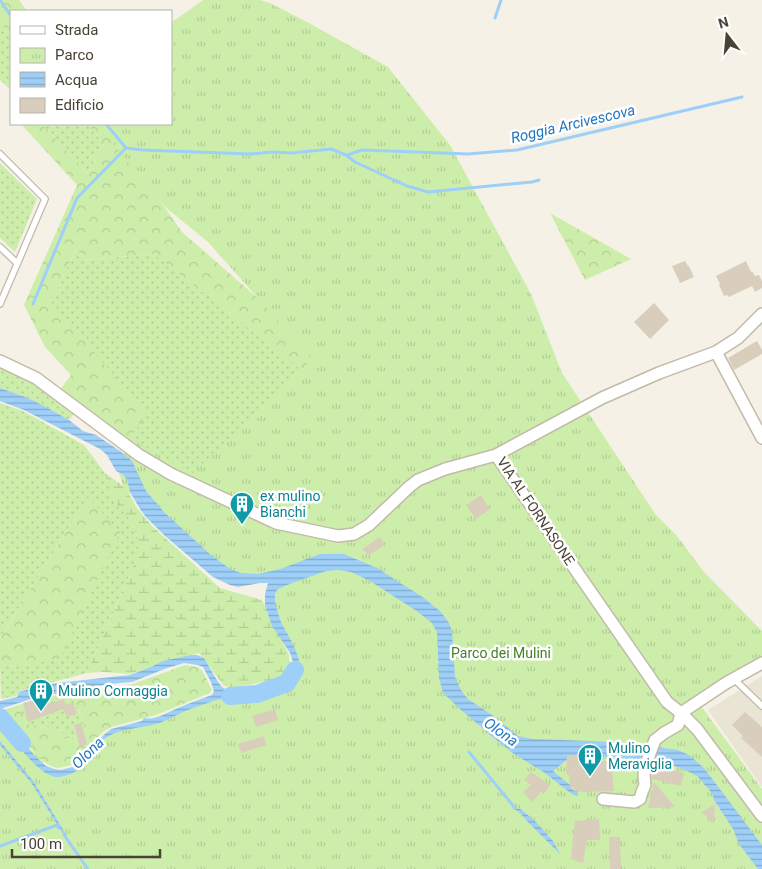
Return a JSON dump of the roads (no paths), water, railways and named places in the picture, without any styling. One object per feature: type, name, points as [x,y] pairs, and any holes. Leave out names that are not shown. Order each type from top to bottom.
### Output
[{"type":"street","name":"VIA AL FORNASONE","points":[[762,314],[738,338],[716,352],[659,373],[602,398],[496,455],[667,702],[682,713],[697,729],[762,816]]},
{"type":"street","points":[[716,352],[762,438]]},
{"type":"street","points":[[0,361],[36,378],[139,455],[171,474],[276,523],[338,536],[354,534],[369,525],[418,480],[445,468],[496,455]]},
{"type":"street","points":[[603,799],[634,802],[640,799],[645,785],[644,774],[647,761],[655,740],[678,725],[682,713],[762,663]]},
{"type":"lane","points":[[0,154],[45,198],[0,304]]},
{"type":"lane","points":[[0,247],[17,263]]},
{"type":"lane","points":[[734,679],[762,706]]},
{"type":"water","points":[[0,388],[46,407],[69,420],[83,431],[96,435],[120,451],[132,461],[146,491],[165,513],[211,555],[230,569],[241,573],[258,574],[280,569],[320,554],[344,554],[377,568],[424,598],[441,612],[449,623],[452,631],[455,677],[463,693],[468,699],[495,717],[518,736],[533,739],[657,746],[678,750],[689,755],[704,768],[762,845],[762,869],[758,869],[739,844],[733,829],[714,800],[712,793],[697,776],[681,768],[650,759],[571,755],[553,771],[570,785],[574,791],[578,791],[578,796],[569,792],[545,773],[514,754],[443,693],[439,678],[437,632],[431,622],[370,581],[351,572],[338,570],[326,571],[287,585],[278,589],[275,593],[281,622],[295,648],[300,663],[298,675],[294,678],[264,691],[243,697],[216,700],[160,723],[111,735],[101,742],[83,766],[67,775],[51,776],[43,771],[28,757],[3,727],[8,724],[46,766],[60,770],[73,767],[111,729],[142,721],[144,718],[157,717],[212,695],[214,691],[203,667],[184,663],[132,682],[49,694],[0,709],[0,701],[17,697],[19,692],[22,691],[57,683],[130,675],[163,661],[191,655],[204,658],[222,687],[227,690],[242,691],[281,679],[290,672],[293,662],[290,653],[272,626],[265,606],[265,594],[268,583],[238,587],[213,577],[146,517],[130,492],[127,479],[116,471],[107,455],[100,449],[24,410],[0,401]]},
{"type":"water","points":[[0,741],[34,782],[67,836],[65,837],[32,784],[0,745]]},
{"type":"water","points":[[514,809],[522,810],[536,822],[553,841],[560,854],[520,813]]},
{"type":"waterway","name":"Roggia Arcivescova","points":[[0,0],[10,15]]},
{"type":"waterway","name":"Roggia Arcivescova","points":[[495,18],[501,0]]},
{"type":"waterway","name":"Roggia Arcivescova","points":[[347,155],[362,150],[468,154],[517,150],[742,97]]},
{"type":"waterway","name":"Roggia Arcivescova","points":[[107,125],[126,148]]},
{"type":"waterway","name":"Roggia Arcivescova","points":[[33,304],[77,198],[126,148],[250,154],[292,153],[331,149],[407,186],[428,192],[539,180]]},
{"type":"waterway","name":"Olona","points":[[230,696],[257,694],[287,683],[295,670]]},
{"type":"waterway","name":"Olona","points":[[0,717],[22,743]]},
{"type":"waterway","points":[[469,752],[515,808]]},
{"type":"waterway","points":[[0,846],[57,825],[59,828]]},
{"type":"waterway","points":[[64,835],[88,869]]},
{"type":"place","name":"ex mulino Bianchi","points":[[242,525]]},
{"type":"place","name":"Mulino Cornaggia","points":[[41,712]]},
{"type":"place","name":"Mulino Meraviglia","points":[[590,777]]},
{"type":"park label","name":"Parco dei Mulini","points":[[501,653]]}]
